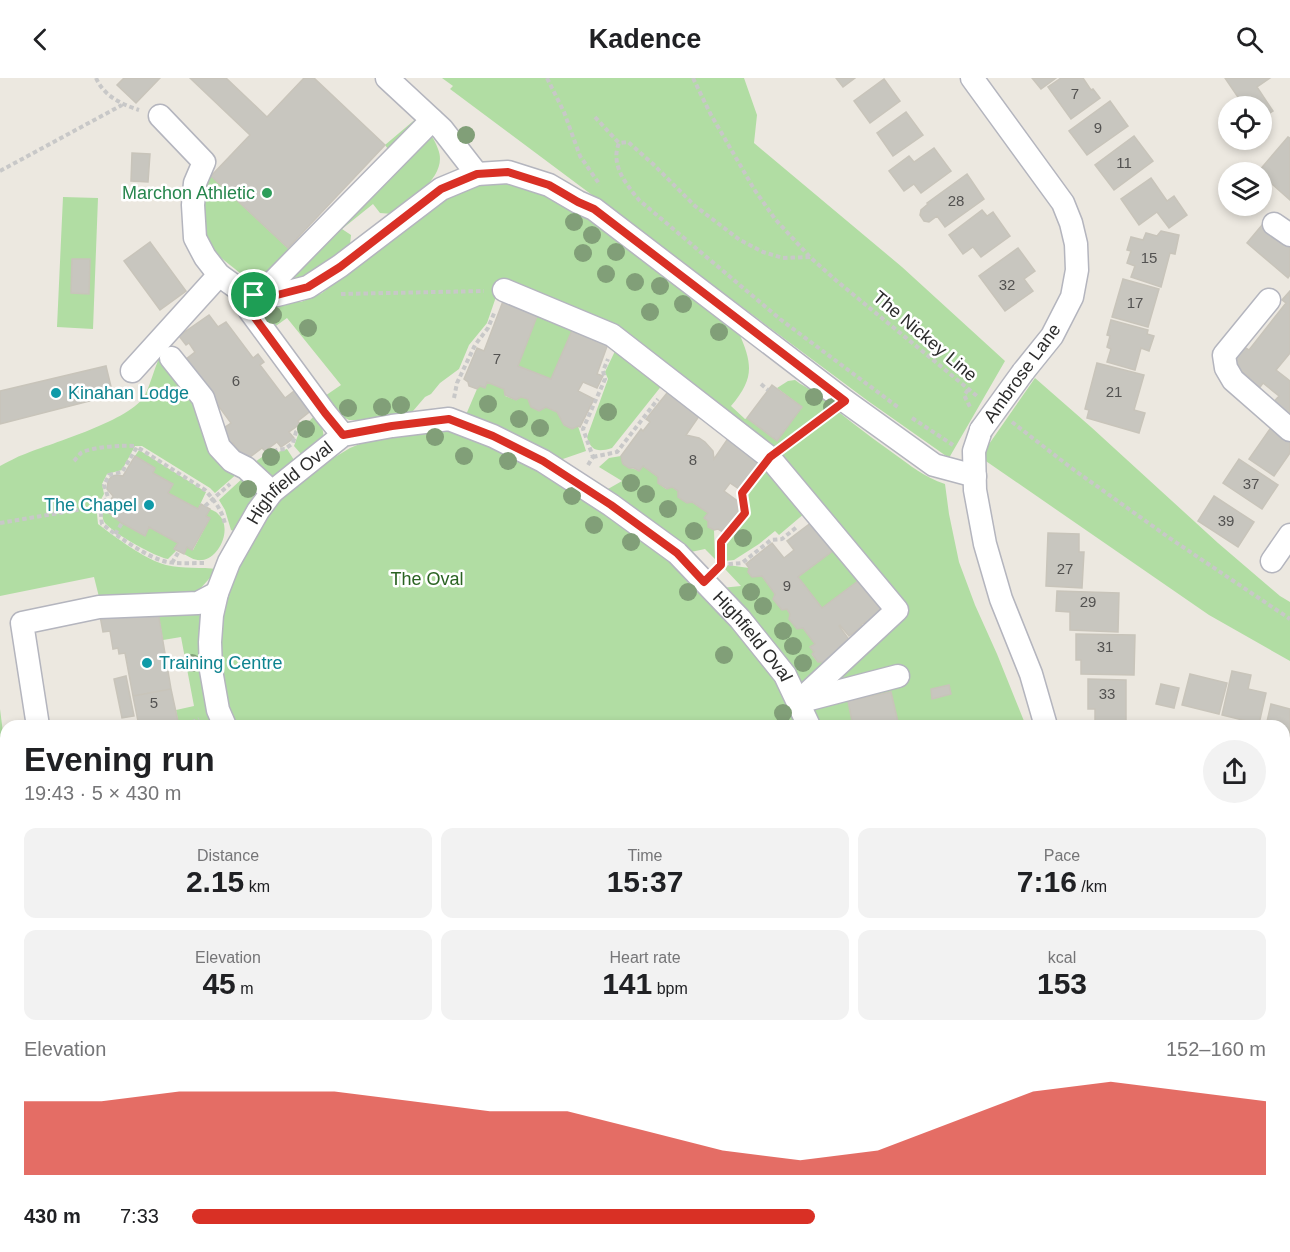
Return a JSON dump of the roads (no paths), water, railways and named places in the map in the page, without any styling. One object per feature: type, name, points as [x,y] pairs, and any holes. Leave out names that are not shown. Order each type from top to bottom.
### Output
[{"type":"street","points":[[387,78],[442,129],[477,174]]},
{"type":"street","name":"Ambrose Lane","points":[[972,78],[1063,203],[1076,244],[1077,270],[1072,297],[1052,336],[981,430],[975,451],[977,504],[985,544],[1001,599],[1031,674],[1044,720]]},
{"type":"street","points":[[160,116],[204,162],[195,183],[193,205],[195,238],[205,257],[219,275],[240,290],[257,295],[277,295],[308,287],[340,267],[441,189],[477,174],[508,172],[549,185],[594,209],[845,401],[934,465],[975,476]]},
{"type":"street","points":[[343,435],[250,311],[257,295],[432,120]]},
{"type":"street","points":[[132,372],[219,275]]},
{"type":"street","points":[[504,290],[612,335],[770,457],[897,610],[798,702]]},
{"type":"street","points":[[1269,300],[1224,355],[1226,368],[1233,380],[1290,430]]},
{"type":"street","points":[[171,358],[203,398],[219,447],[232,461],[246,468],[272,492]]},
{"type":"street","name":"Highfield Oval","points":[[222,720],[218,710],[211,670],[212,615],[217,593],[229,562],[258,511],[272,492],[343,435],[449,419],[493,436],[543,461],[611,505],[677,553],[740,619],[784,675],[806,720]]},
{"type":"street","points":[[1272,561],[1290,535]]},
{"type":"street","points":[[37,720],[22,622],[99,607],[198,603],[217,593]]},
{"type":"street","points":[[798,702],[898,676]]},
{"type":"place","name":"Marchon Athletic","points":[[267,193]]},
{"type":"place","name":"Kinahan Lodge","points":[[56,393]]},
{"type":"place","name":"The Chapel","points":[[149,505]]},
{"type":"place","name":"Training Centre","points":[[147,663]]},
{"type":"park label","name":"The Oval","points":[[427,579]]}]
